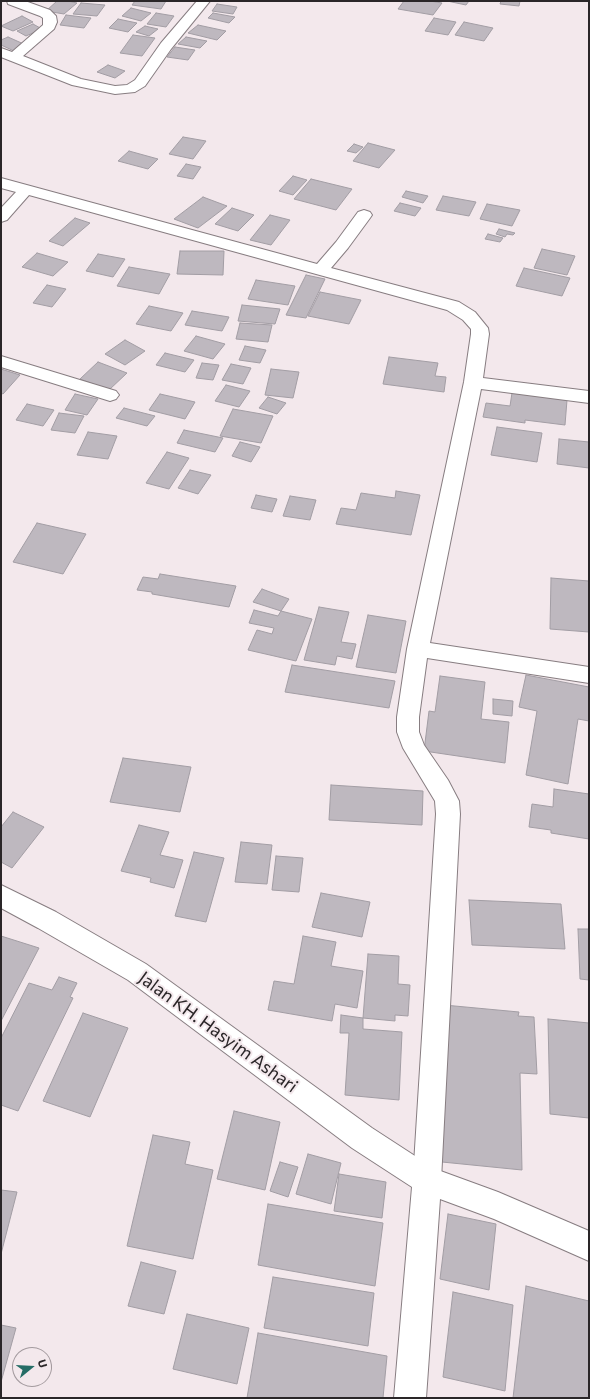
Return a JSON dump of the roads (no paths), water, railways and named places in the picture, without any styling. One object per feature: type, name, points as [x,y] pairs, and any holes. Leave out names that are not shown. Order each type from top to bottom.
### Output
[{"type":"street","points":[[7,54],[48,26],[50,22],[50,16],[45,13],[13,1]]},
{"type":"street","points":[[7,54],[77,82],[115,90],[130,89],[140,83],[166,46],[204,1]]},
{"type":"street","points":[[1,183],[453,306],[469,316],[479,328],[480,334],[473,382],[418,649],[408,718],[408,732],[414,748],[447,801],[448,814],[427,1180],[410,1398]]},
{"type":"street","points":[[1,217],[26,190]]},
{"type":"street","points":[[320,270],[342,245],[364,215]]},
{"type":"street","points":[[1,361],[110,395]]},
{"type":"street","points":[[473,382],[589,397]]},
{"type":"street","points":[[418,649],[589,675]]},
{"type":"street","name":"Jalan KH. Hasyim Ashari","points":[[1,896],[47,920],[138,972],[362,1138],[427,1180],[498,1206],[589,1246]]}]
